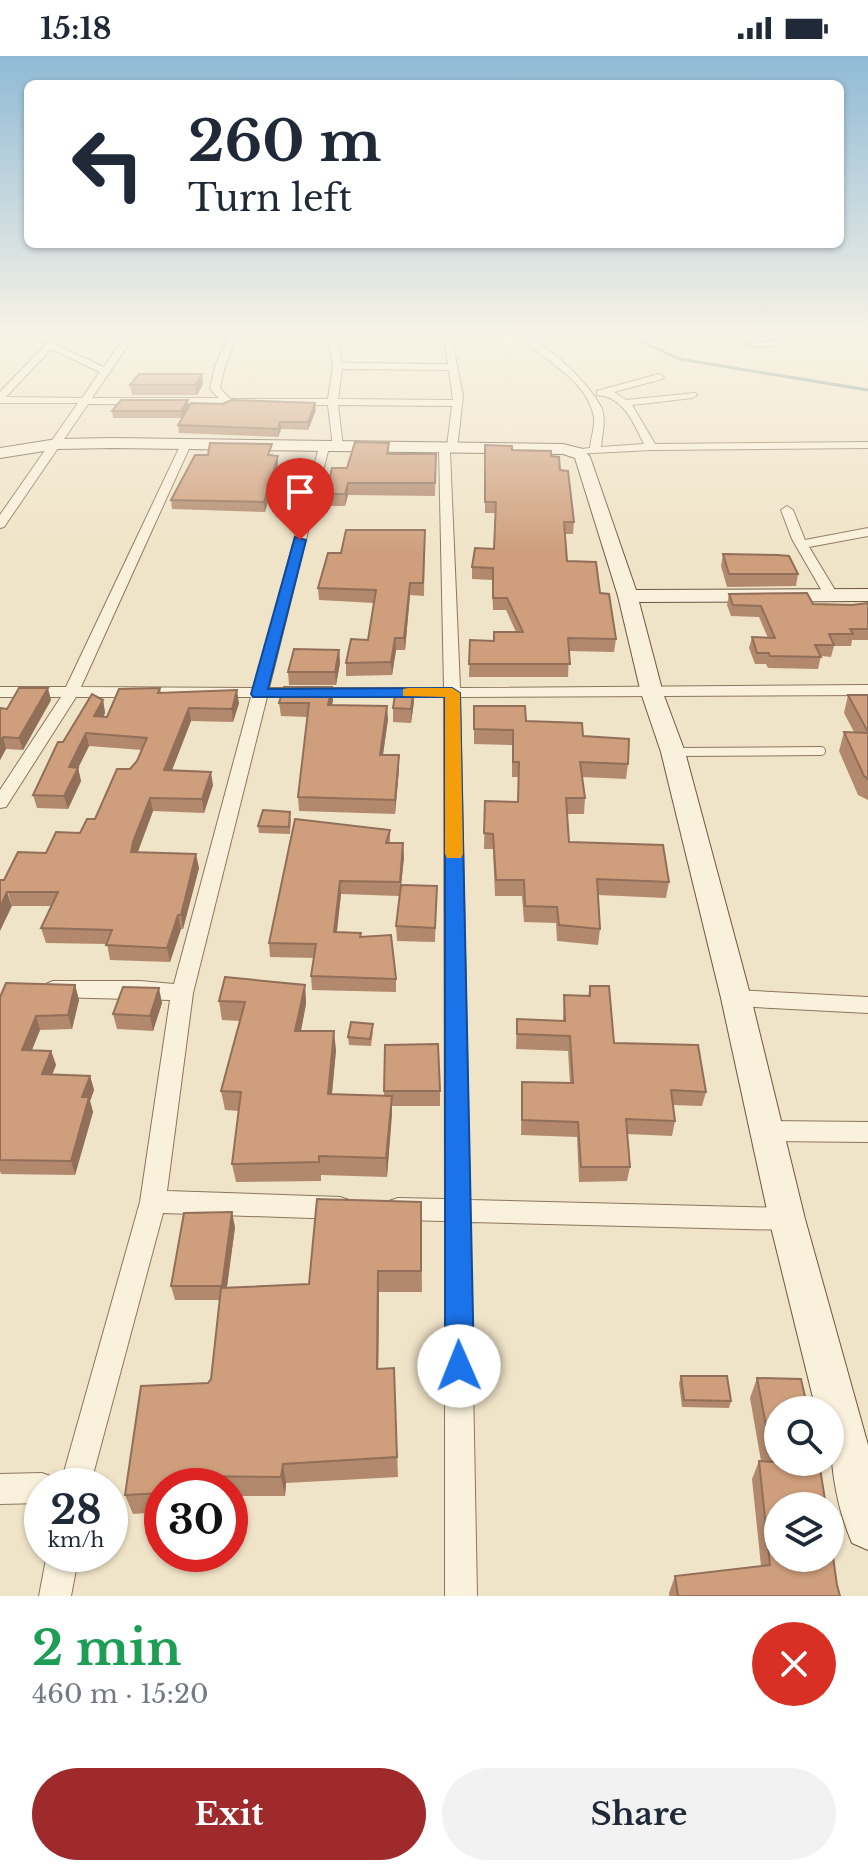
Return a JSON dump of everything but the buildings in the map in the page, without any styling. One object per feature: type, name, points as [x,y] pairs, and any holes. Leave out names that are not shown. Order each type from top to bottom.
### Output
[{"type":"street","points":[[0,524],[80,408]]},
{"type":"street","points":[[80,1468],[153,1202],[182,993],[259,694],[331,447],[333,408]]},
{"type":"street","points":[[457,408],[448,449],[461,1596]]},
{"type":"street","points":[[594,408],[599,419],[582,457],[628,596],[652,693],[673,752],[736,998],[787,1219],[868,1527]]},
{"type":"street","points":[[631,408],[651,447]]},
{"type":"street","points":[[0,453],[57,444],[586,451],[651,447],[868,445]]},
{"type":"street","points":[[0,803],[72,691],[186,444]]},
{"type":"street","points":[[787,510],[831,595]]},
{"type":"street","points":[[802,544],[868,532]]},
{"type":"street","points":[[628,596],[868,595]]},
{"type":"street","points":[[0,692],[259,694],[868,690]]},
{"type":"street","points":[[32,988],[140,989],[182,993]]},
{"type":"street","points":[[736,998],[868,1005]]},
{"type":"street","points":[[768,1131],[868,1132]]},
{"type":"street","points":[[153,1202],[787,1219]]},
{"type":"street","points":[[0,1489],[24,1488]]},
{"type":"street","points":[[55,1596],[60,1572]]},
{"type":"lane","points":[[673,752],[821,751]]},
{"type":"slow traffic","points":[[408,693],[452,693],[454,854]]},
{"type":"route","points":[[300,540],[259,694],[452,693],[459,1366]]}]
